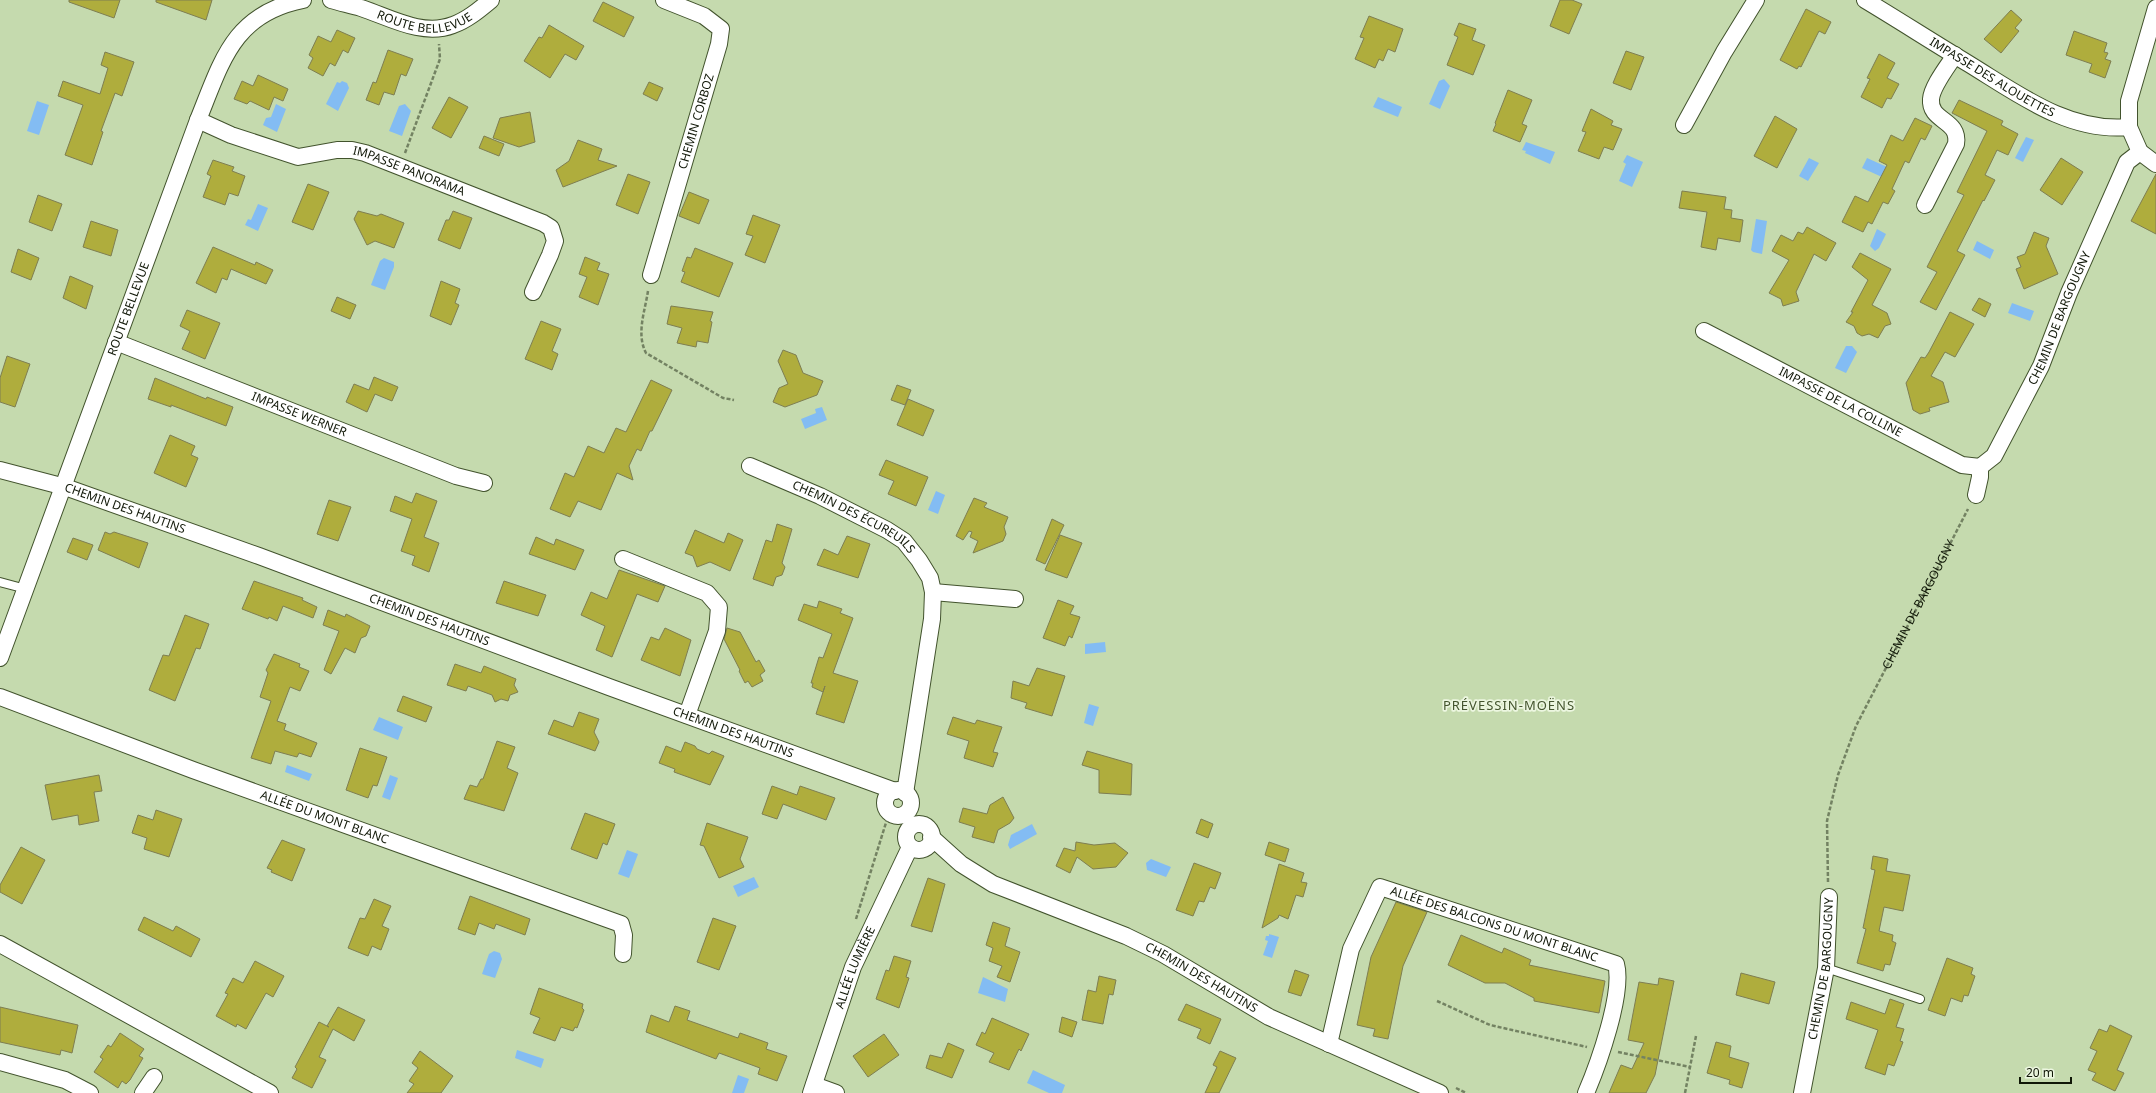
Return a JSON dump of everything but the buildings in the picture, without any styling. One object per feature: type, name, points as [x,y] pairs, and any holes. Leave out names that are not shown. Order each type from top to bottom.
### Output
[{"type":"street","name":"ROUTE BELLEVUE","points":[[0,658],[65,487],[116,342],[198,120],[228,50],[240,32],[262,14],[283,4],[303,0]]},
{"type":"street","name":"ROUTE BELLEVUE","points":[[331,0],[360,7],[412,26],[434,28],[451,26],[470,17],[491,0]]},
{"type":"street","name":"CHEMIN CORBOZ","points":[[651,275],[719,44],[721,29],[704,16],[664,0]]},
{"type":"street","points":[[1684,126],[1724,52],[1756,0]]},
{"type":"street","name":"IMPASSE DES ALOUETTES","points":[[1865,0],[2040,108],[2074,120],[2112,129],[2130,127]]},
{"type":"street","points":[[2156,8],[2129,101],[2130,127],[2140,152],[2156,164]]},
{"type":"street","points":[[1925,205],[1956,144],[1957,136],[1952,125],[1940,118],[1933,109],[1931,99],[1937,83],[1955,55]]},
{"type":"street","name":"IMPASSE PANORAMA","points":[[198,120],[231,135],[298,157],[352,150],[399,166],[543,223],[551,228],[554,241],[550,255],[533,292]]},
{"type":"street","name":"CHEMIN DE BARGOUGNY","points":[[1980,467],[1994,456],[2041,366],[2069,293],[2127,162],[2140,152]]},
{"type":"street","name":"IMPASSE DE LA COLLINE","points":[[1704,331],[1962,465],[1980,467]]},
{"type":"street","name":"IMPASSE WERNER","points":[[116,342],[448,474],[484,483]]},
{"type":"street","name":"CHEMIN DES ÉCUREUILS","points":[[750,466],[820,496],[887,530],[898,537],[919,560],[930,578],[933,592],[932,619],[896,803]]},
{"type":"street","points":[[1976,495],[1980,477],[1980,467]]},
{"type":"street","name":"CHEMIN DES HAUTINS","points":[[0,470],[65,487],[259,556],[856,778],[896,803],[920,824],[928,828],[918,843]]},
{"type":"street","points":[[623,559],[707,592],[719,607],[717,631],[687,715]]},
{"type":"street","points":[[933,592],[1015,599]]},
{"type":"street","name":"ALLÉE DU MONT BLANC","points":[[0,697],[621,924],[624,935],[623,954]]},
{"type":"street","name":"CHEMIN DES HAUTINS","points":[[896,803],[918,843],[961,864],[993,884],[1126,936],[1163,954],[1269,1017],[1440,1093]]},
{"type":"street","name":"ALLÉE LUMIÈRE","points":[[812,1089],[853,967],[918,843]]},
{"type":"street","name":"ALLÉE DES BALCONS DU MONT BLANC","points":[[1328,1044],[1351,948],[1380,887],[1616,964],[1619,975],[1603,1049],[1586,1093]]},
{"type":"street","name":"CHEMIN DE BARGOUGNY","points":[[1802,1093],[1826,968],[1829,897]]},
{"type":"street","points":[[0,944],[270,1093]]},
{"type":"street","points":[[0,1062],[65,1080],[90,1093]]},
{"type":"street","points":[[144,1093],[154,1077]]},
{"type":"street","points":[[812,1089],[836,1093]]},
{"type":"lane","points":[[0,582],[26,589]]},
{"type":"lane","points":[[1826,968],[1920,999]]},
{"type":"path","points":[[399,166],[440,59],[441,48],[434,28]]},
{"type":"path","points":[[651,275],[641,332],[642,346],[646,353],[723,398],[734,400]]},
{"type":"path","name":"CHEMIN DE BARGOUGNY","points":[[1829,897],[1827,821],[1838,775],[1856,726],[1976,495]]},
{"type":"path","points":[[854,925],[896,803]]},
{"type":"path","points":[[1436,1001],[1490,1026],[1578,1046],[1603,1049],[1690,1067]]},
{"type":"path","points":[[1685,1093],[1696,1036]]},
{"type":"water","points":[[1444,79],[1450,86],[1440,109],[1429,104],[1439,81]]},
{"type":"water","points":[[342,81],[347,83],[349,88],[338,111],[326,104],[337,82],[340,83]]},
{"type":"water","points":[[1378,97],[1402,107],[1398,117],[1373,107]]},
{"type":"water","points":[[37,101],[49,105],[39,135],[27,131]]},
{"type":"water","points":[[276,104],[286,109],[277,132],[263,125],[266,118],[271,117]]},
{"type":"water","points":[[405,104],[411,111],[402,136],[389,131],[399,106]]},
{"type":"water","points":[[2026,137],[2034,140],[2023,162],[2015,158]]},
{"type":"water","points":[[1526,142],[1555,152],[1550,164],[1525,153],[1526,151],[1522,150]]},
{"type":"water","points":[[1627,155],[1643,162],[1632,187],[1619,181],[1626,164],[1623,162]]},
{"type":"water","points":[[1809,158],[1819,163],[1808,181],[1799,176]]},
{"type":"water","points":[[1867,158],[1887,167],[1882,177],[1862,168]]},
{"type":"water","points":[[258,204],[268,208],[258,231],[245,225],[248,219],[251,220]]},
{"type":"water","points":[[1756,219],[1767,221],[1762,254],[1751,250]]},
{"type":"water","points":[[1877,229],[1886,234],[1879,248],[1875,251],[1870,246]]},
{"type":"water","points":[[1977,241],[1994,250],[1990,259],[1973,250]]},
{"type":"water","points":[[384,258],[394,262],[394,267],[385,290],[371,285],[380,261]]},
{"type":"water","points":[[2012,303],[2034,311],[2030,321],[2008,313]]},
{"type":"water","points":[[1846,346],[1852,346],[1857,352],[1846,373],[1835,368]]},
{"type":"water","points":[[822,407],[827,420],[805,429],[801,419],[816,413],[815,409]]},
{"type":"water","points":[[936,491],[945,495],[938,514],[928,510]]},
{"type":"water","points":[[1105,642],[1106,652],[1085,654],[1085,644]]},
{"type":"water","points":[[1089,704],[1099,707],[1093,726],[1084,723]]},
{"type":"water","points":[[379,717],[403,727],[398,740],[373,730]]},
{"type":"water","points":[[287,765],[312,774],[309,781],[285,772]]},
{"type":"water","points":[[390,775],[398,778],[390,800],[382,797]]},
{"type":"water","points":[[1032,824],[1037,834],[1010,849],[1008,845],[1011,835]]},
{"type":"water","points":[[627,850],[638,854],[629,878],[618,874]]},
{"type":"water","points":[[1151,859],[1171,867],[1166,877],[1147,870],[1146,863]]},
{"type":"water","points":[[754,877],[759,887],[738,897],[733,886]]},
{"type":"water","points":[[1269,934],[1279,937],[1272,958],[1263,955],[1268,941],[1265,940],[1266,936],[1269,936]]},
{"type":"water","points":[[494,951],[500,953],[502,959],[495,978],[482,974],[489,954]]},
{"type":"water","points":[[983,977],[1008,989],[1005,1002],[978,993]]},
{"type":"water","points":[[517,1050],[544,1059],[541,1068],[515,1058]]},
{"type":"water","points":[[1033,1070],[1065,1085],[1062,1093],[1049,1093],[1027,1083]]},
{"type":"water","points":[[738,1075],[749,1079],[744,1093],[732,1093]]},
{"type":"district","name":"PRÉVESSIN-MOËNS","points":[[1509,705]]}]
